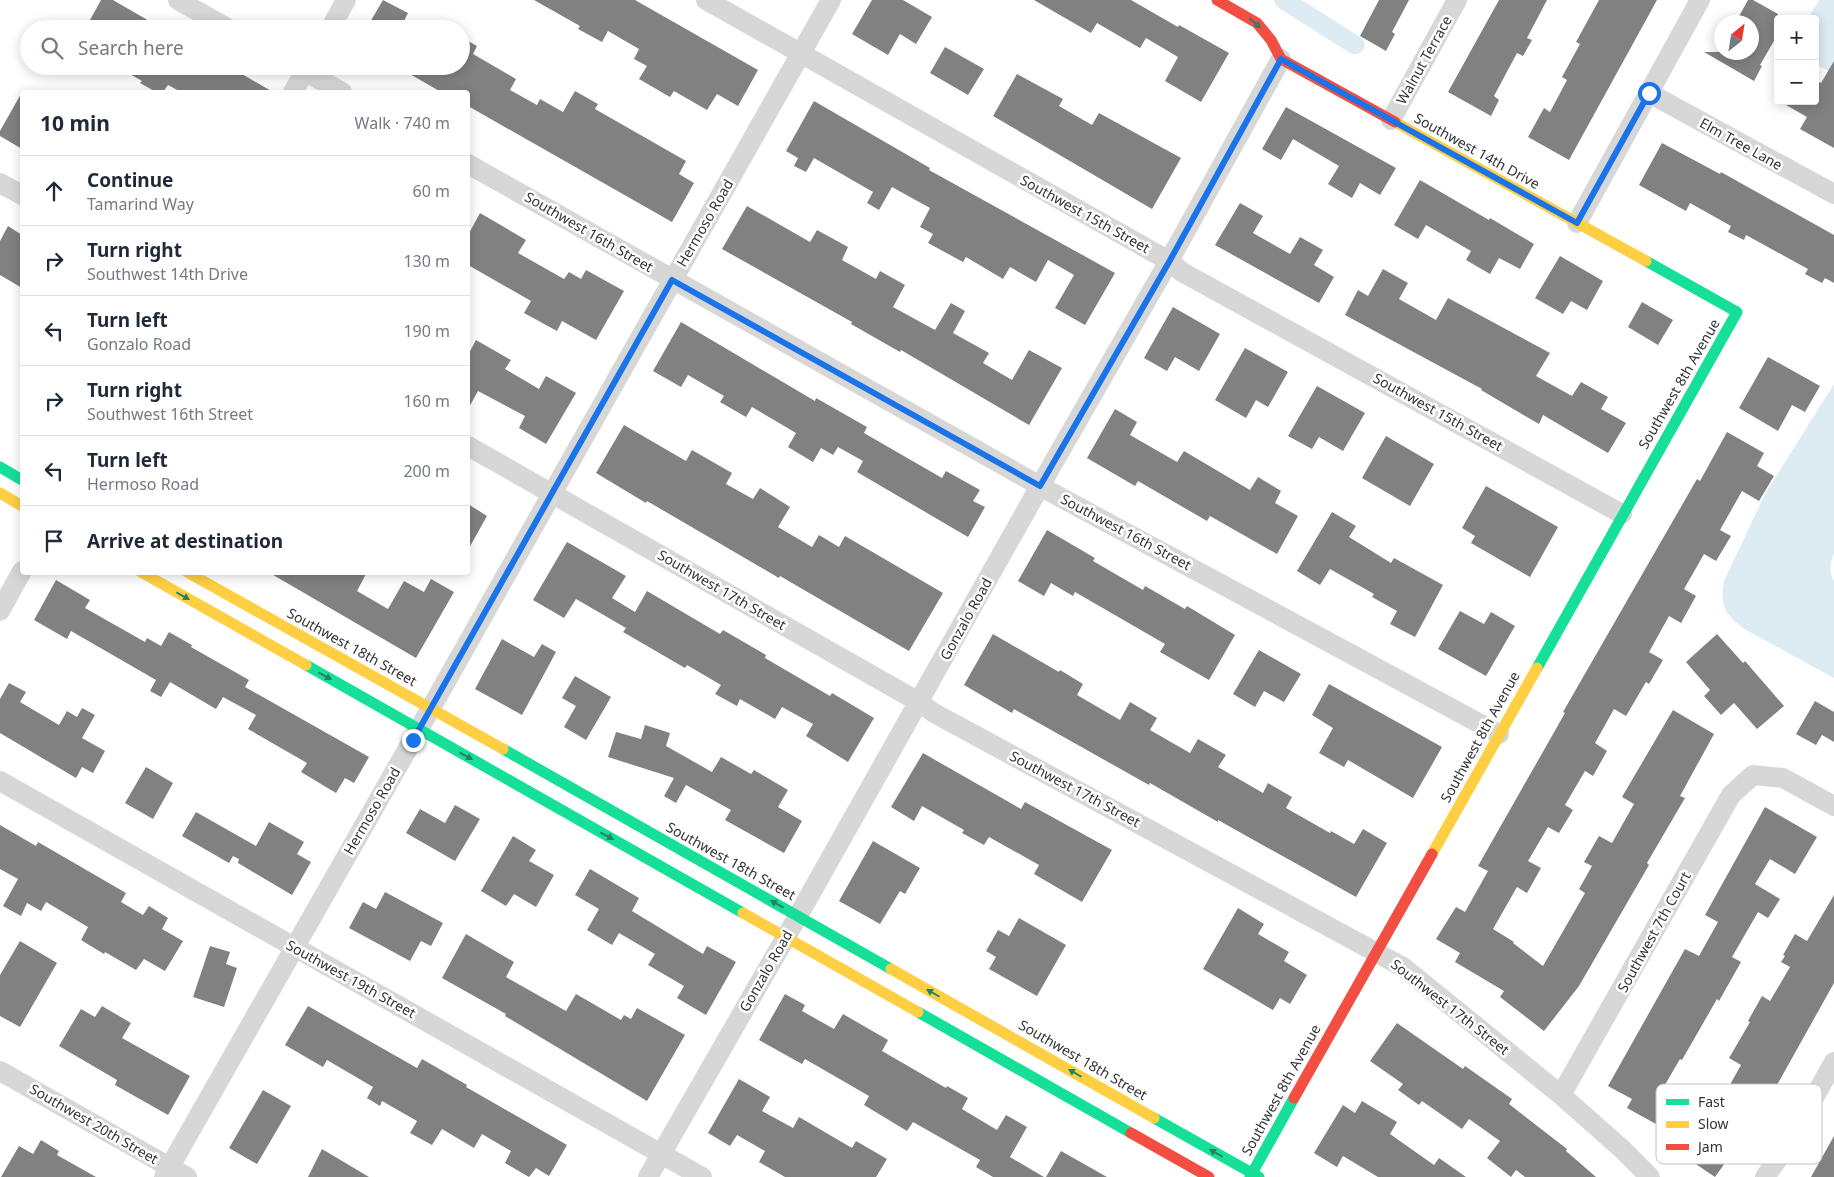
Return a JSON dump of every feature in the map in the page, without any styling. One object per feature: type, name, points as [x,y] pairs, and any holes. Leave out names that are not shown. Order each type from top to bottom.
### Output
[{"type":"main road","points":[[1217,0],[1257,23],[1271,40],[1281,59]]},
{"type":"main road","name":"Southwest 14th Drive","points":[[1281,59],[1737,312]]},
{"type":"main road","name":"Southwest 8th Avenue","points":[[1253,1176],[1376,951],[1737,312]]},
{"type":"main road","points":[[0,467],[20,479]]},
{"type":"main road","points":[[0,493],[20,505]]},
{"type":"main road","points":[[146,575],[1209,1177]]},
{"type":"main road","name":"Southwest 18th Street","points":[[192,575],[431,708],[1253,1176]]},
{"type":"street","points":[[178,0],[213,20]]},
{"type":"street","points":[[335,20],[346,0]]},
{"type":"street","name":"Southwest 15th Street","points":[[706,0],[1169,262],[1182,272],[1622,514]]},
{"type":"street","name":"Hermoso Road","points":[[167,1172],[831,0]]},
{"type":"street","name":"Walnut Terrace","points":[[1390,120],[1456,0]]},
{"type":"street","points":[[1577,223],[1700,0]]},
{"type":"street","name":"Gonzalo Road","points":[[648,1177],[1169,262],[1281,59]]},
{"type":"street","points":[[295,90],[300,75]]},
{"type":"street","points":[[314,75],[339,90]]},
{"type":"street","name":"Elm Tree Lane","points":[[1649,93],[1834,194]]},
{"type":"street","name":"Southwest 16th Street","points":[[470,165],[1040,486],[1499,734]]},
{"type":"street","points":[[0,183],[20,194]]},
{"type":"street","name":"Southwest 17th Street","points":[[470,447],[919,702],[934,713],[1403,967],[1562,1095],[1650,1177]]},
{"type":"street","points":[[0,611],[20,575]]},
{"type":"street","name":"Southwest 7th Court","points":[[1562,1095],[1731,795],[1753,775],[1783,778],[1834,806]]},
{"type":"street","name":"Southwest 19th Street","points":[[0,781],[702,1177]]},
{"type":"street","points":[[1822,1084],[1834,1062]]},
{"type":"street","name":"Southwest 20th Street","points":[[0,1071],[167,1172],[187,1177]]},
{"type":"street","points":[[1766,1177],[1775,1164]]},
{"type":"shaded area","points":[[1819,0],[1834,0],[1834,74],[1819,66],[1819,15],[1810,15]]},
{"type":"shaded area","points":[[1834,384],[1834,553],[1831,571],[1834,581],[1834,678],[1746,630],[1733,620],[1724,604],[1723,590],[1724,581],[1765,494]]},
{"type":"building","points":[[101,0],[113,0],[147,20],[90,20]]},
{"type":"building","points":[[383,0],[408,13],[404,20],[371,20]]},
{"type":"building","points":[[534,0],[635,0],[758,70],[738,106],[717,94],[707,110],[674,91],[670,97],[639,79],[647,66],[634,59],[639,49],[608,31],[602,42],[578,29],[580,26]]},
{"type":"building","points":[[872,0],[903,0],[932,17],[916,44],[900,34],[888,55],[852,34]]},
{"type":"building","points":[[1034,0],[1131,0],[1229,53],[1201,102],[1165,81],[1178,57],[1146,38],[1140,48],[1097,23],[1091,33]]},
{"type":"building","points":[[1379,0],[1409,0],[1392,32],[1395,34],[1386,51],[1360,36]]},
{"type":"building","points":[[1499,0],[1547,0],[1527,38],[1532,40],[1523,56],[1517,53],[1494,96],[1499,100],[1491,116],[1448,92]]},
{"type":"building","points":[[1599,0],[1657,0],[1569,160],[1528,137],[1544,108],[1550,112],[1567,80],[1562,77],[1580,44],[1576,42]]},
{"type":"building","points":[[1748,0],[1753,0],[1778,14],[1774,15],[1774,41],[1760,65],[1762,66],[1754,81],[1718,60],[1759,60],[1759,15],[1740,15]]},
{"type":"building","points":[[470,42],[477,46],[473,54],[516,79],[510,90],[537,105],[540,99],[563,112],[575,91],[598,104],[595,109],[686,161],[679,174],[694,183],[672,222],[470,107],[470,90],[438,90],[412,75],[470,75]]},
{"type":"building","points":[[945,47],[984,69],[968,95],[930,73]]},
{"type":"building","points":[[1704,52],[1714,52],[1714,58]]},
{"type":"building","points":[[1834,61],[1834,148],[1800,129],[1807,117],[1786,105],[1819,105],[1819,82],[1821,83]]},
{"type":"building","points":[[1017,74],[1063,99],[1059,106],[1092,125],[1099,113],[1181,158],[1152,209],[993,116]]},
{"type":"building","points":[[132,75],[244,75],[270,90],[177,90],[168,85],[164,90],[152,90],[140,83],[142,81]]},
{"type":"building","points":[[20,96],[20,148],[0,136],[0,131]]},
{"type":"building","points":[[814,101],[930,168],[929,170],[1115,273],[1085,325],[1055,308],[1074,275],[1048,260],[1036,282],[1010,267],[1003,279],[966,257],[963,262],[928,243],[933,234],[920,227],[930,208],[892,187],[879,210],[867,203],[873,192],[814,158],[806,172],[794,166],[798,158],[786,151]]},
{"type":"building","points":[[1286,107],[1396,168],[1380,195],[1360,183],[1352,198],[1328,184],[1339,166],[1293,139],[1281,160],[1262,149]]},
{"type":"building","points":[[1662,143],[1720,174],[1721,172],[1834,235],[1834,283],[1825,278],[1822,283],[1805,274],[1808,269],[1746,235],[1744,240],[1728,232],[1731,226],[1690,203],[1686,211],[1639,185]]},
{"type":"building","points":[[1420,180],[1534,244],[1520,269],[1499,258],[1490,274],[1466,260],[1471,251],[1426,225],[1418,239],[1394,225]]},
{"type":"building","points":[[1240,203],[1263,216],[1253,233],[1290,254],[1300,237],[1323,250],[1314,265],[1334,277],[1319,303],[1215,245]]},
{"type":"building","points":[[747,206],[810,242],[817,230],[848,247],[842,260],[876,279],[880,271],[905,285],[893,307],[935,330],[951,303],[965,311],[953,333],[989,353],[983,363],[1012,380],[1029,350],[1062,368],[1029,425],[722,249]]},
{"type":"building","points":[[480,213],[526,240],[518,253],[564,279],[569,272],[581,279],[586,270],[624,291],[596,340],[562,321],[557,331],[524,313],[531,301],[470,266],[470,231]]},
{"type":"building","points":[[8,226],[20,234],[20,287],[0,275],[0,241]]},
{"type":"building","points":[[1560,256],[1603,281],[1587,310],[1571,301],[1563,314],[1535,298]]},
{"type":"building","points":[[1383,269],[1408,283],[1399,299],[1436,320],[1448,298],[1550,353],[1536,376],[1572,396],[1581,382],[1608,397],[1601,409],[1626,423],[1608,453],[1543,415],[1539,424],[1482,389],[1345,315],[1358,290],[1368,296]]},
{"type":"building","points":[[1642,302],[1673,320],[1658,345],[1628,327]]},
{"type":"building","points":[[1173,307],[1220,334],[1199,371],[1175,357],[1167,371],[1144,358]]},
{"type":"building","points":[[681,322],[815,401],[816,398],[867,427],[864,433],[942,478],[946,471],[980,490],[973,501],[985,507],[968,537],[857,472],[863,461],[838,447],[833,455],[821,448],[813,462],[788,447],[796,433],[752,407],[746,417],[720,402],[724,396],[688,375],[681,387],[653,371]]},
{"type":"building","points":[[476,340],[511,360],[505,369],[539,389],[546,376],[576,393],[546,444],[519,428],[525,416],[478,391],[470,405],[470,351]]},
{"type":"building","points":[[1245,348],[1288,372],[1268,407],[1256,400],[1246,418],[1215,400]]},
{"type":"building","points":[[1768,357],[1820,386],[1805,412],[1792,405],[1778,431],[1739,408]]},
{"type":"building","points":[[1317,386],[1365,413],[1343,451],[1319,437],[1312,449],[1288,436]]},
{"type":"building","points":[[1115,409],[1137,422],[1130,435],[1177,462],[1184,451],[1250,490],[1258,477],[1281,491],[1275,503],[1298,516],[1277,554],[1210,516],[1207,521],[1138,481],[1135,486],[1087,458]]},
{"type":"building","points":[[624,425],[686,461],[692,450],[732,473],[726,484],[753,499],[760,488],[790,507],[778,527],[812,547],[819,535],[839,547],[845,536],[943,593],[909,651],[596,473]]},
{"type":"building","points":[[1727,432],[1764,453],[1757,466],[1774,476],[1759,501],[1742,491],[1720,530],[1731,536],[1716,561],[1704,554],[1684,589],[1696,596],[1681,623],[1669,616],[1649,652],[1663,660],[1649,684],[1646,682],[1626,716],[1614,709],[1595,743],[1607,751],[1593,776],[1585,771],[1565,805],[1573,810],[1559,833],[1548,827],[1528,861],[1541,868],[1527,893],[1517,887],[1493,929],[1514,942],[1543,966],[1585,893],[1579,889],[1592,866],[1584,862],[1599,836],[1612,843],[1634,804],[1622,797],[1673,710],[1714,734],[1680,796],[1685,798],[1647,863],[1649,865],[1579,986],[1544,1031],[1500,997],[1504,991],[1455,962],[1460,953],[1436,939],[1456,907],[1465,912],[1488,871],[1478,866],[1565,713],[1563,712],[1697,479],[1700,481]]},
{"type":"building","points":[[1386,436],[1434,464],[1410,506],[1362,478]]},
{"type":"building","points":[[1486,486],[1558,527],[1530,577],[1471,543],[1475,536],[1462,528]]},
{"type":"building","points":[[470,505],[487,516],[470,546]]},
{"type":"building","points":[[1332,512],[1356,526],[1349,537],[1391,563],[1394,558],[1443,585],[1415,637],[1390,624],[1397,611],[1372,597],[1374,594],[1330,569],[1320,585],[1297,571]]},
{"type":"building","points":[[1047,530],[1095,558],[1093,561],[1143,590],[1145,586],[1185,609],[1187,606],[1235,635],[1209,680],[1160,652],[1165,644],[1075,592],[1073,596],[1051,583],[1044,596],[1018,581]]},
{"type":"building","points":[[567,542],[626,576],[612,598],[635,612],[647,591],[720,634],[723,630],[766,655],[765,658],[830,696],[832,693],[874,718],[848,762],[806,736],[813,724],[782,707],[775,719],[740,699],[737,706],[715,694],[721,685],[687,665],[685,668],[623,632],[626,628],[576,599],[564,618],[533,600]]},
{"type":"building","points":[[273,575],[365,575],[357,591],[388,609],[404,581],[424,592],[431,579],[454,592],[416,658]]},
{"type":"building","points":[[56,580],[90,600],[85,608],[145,642],[147,638],[161,646],[169,632],[192,645],[191,647],[249,680],[245,687],[369,757],[354,783],[345,778],[336,793],[301,772],[307,763],[248,729],[256,715],[223,697],[216,709],[170,682],[161,697],[150,691],[156,680],[71,631],[67,639],[34,620]]},
{"type":"building","points":[[1460,611],[1484,624],[1491,612],[1515,626],[1486,676],[1438,649]]},
{"type":"building","points":[[993,634],[1083,684],[1077,695],[1120,720],[1130,702],[1157,718],[1150,730],[1190,753],[1198,739],[1226,755],[1218,767],[1263,793],[1268,783],[1292,797],[1286,808],[1330,833],[1331,831],[1354,844],[1363,829],[1387,843],[1356,897],[1150,783],[1149,785],[1014,709],[1012,713],[964,685]]},
{"type":"building","points":[[1717,634],[1743,663],[1745,661],[1784,706],[1757,729],[1734,703],[1721,715],[1704,696],[1710,690],[1686,662]]},
{"type":"building","points":[[502,639],[534,657],[542,644],[556,652],[522,715],[475,689]]},
{"type":"building","points":[[1259,650],[1301,674],[1284,702],[1264,691],[1255,707],[1233,694]]},
{"type":"building","points":[[575,676],[611,697],[586,740],[564,727],[576,706],[562,698]]},
{"type":"building","points":[[9,683],[26,692],[20,702],[59,725],[67,711],[77,717],[82,708],[95,715],[82,738],[105,751],[93,773],[82,767],[76,778],[0,733],[0,699]]},
{"type":"building","points":[[1329,684],[1442,747],[1413,798],[1348,760],[1344,767],[1319,753],[1333,728],[1312,715]]},
{"type":"building","points":[[1815,701],[1834,712],[1834,742],[1822,735],[1816,745],[1796,734]]},
{"type":"building","points":[[645,725],[670,733],[666,746],[712,772],[721,757],[751,774],[754,770],[788,790],[778,807],[802,821],[784,853],[725,820],[731,810],[686,785],[676,803],[664,796],[674,778],[608,757],[616,732],[641,739]]},
{"type":"building","points":[[923,753],[1021,809],[1025,802],[1112,850],[1082,902],[1034,874],[1039,865],[989,837],[984,845],[962,833],[964,830],[922,806],[914,821],[891,807]]},
{"type":"building","points":[[146,767],[173,783],[153,819],[125,803]]},
{"type":"building","points":[[455,805],[480,819],[455,861],[406,833],[420,809],[445,823]]},
{"type":"building","points":[[1765,807],[1817,837],[1795,874],[1770,859],[1755,884],[1780,899],[1768,918],[1758,912],[1732,957],[1741,962],[1719,1001],[1717,999],[1682,1060],[1680,1059],[1665,1084],[1656,1084],[1656,1124],[1627,1108],[1632,1099],[1608,1086],[1685,949],[1699,956],[1718,922],[1705,915]]},
{"type":"building","points":[[196,812],[256,846],[269,822],[304,842],[297,854],[311,862],[292,895],[238,863],[239,859],[233,856],[229,863],[182,836]]},
{"type":"building","points":[[0,825],[36,846],[38,842],[126,893],[121,902],[143,915],[149,906],[168,918],[162,929],[183,941],[165,971],[144,959],[136,970],[105,952],[104,954],[81,940],[88,927],[46,902],[41,911],[27,903],[21,916],[3,906],[18,879],[0,869]]},
{"type":"building","points":[[513,836],[536,850],[529,861],[554,875],[536,907],[514,894],[506,906],[481,891]]},
{"type":"building","points":[[873,841],[920,868],[905,894],[900,891],[880,924],[839,901]]},
{"type":"building","points":[[590,869],[639,898],[632,911],[703,954],[707,946],[736,962],[706,1015],[677,998],[684,986],[648,965],[655,954],[619,933],[612,945],[587,930],[599,909],[575,895]]},
{"type":"building","points":[[385,892],[443,923],[431,946],[421,941],[410,961],[349,928],[363,902],[376,909]]},
{"type":"building","points":[[1834,895],[1834,983],[1778,1084],[1730,1084],[1741,1065],[1729,1058],[1750,1022],[1748,1021],[1762,996],[1770,1001],[1790,967],[1781,962],[1785,956],[1783,955],[1795,934],[1807,941]]},
{"type":"building","points":[[1238,908],[1264,924],[1258,934],[1289,952],[1284,961],[1307,975],[1290,1004],[1280,998],[1273,1010],[1203,969]]},
{"type":"building","points":[[1019,918],[1066,945],[1037,996],[989,969],[996,957],[986,951],[998,930],[1009,936]]},
{"type":"building","points":[[466,934],[514,962],[506,977],[566,1011],[576,994],[621,1020],[624,1015],[631,1019],[637,1008],[685,1035],[647,1101],[505,1016],[506,1014],[442,978]]},
{"type":"building","points":[[20,941],[57,963],[20,1027],[0,1016],[0,975]]},
{"type":"building","points":[[210,946],[230,952],[226,964],[237,968],[224,1007],[193,997]]},
{"type":"building","points":[[785,994],[805,1005],[802,1011],[834,1029],[843,1014],[888,1040],[882,1051],[946,1088],[947,1086],[968,1098],[962,1109],[997,1130],[1006,1115],[1027,1127],[1010,1157],[1044,1177],[993,1177],[976,1167],[980,1160],[913,1122],[907,1131],[864,1105],[869,1096],[805,1059],[802,1064],[759,1040]]},
{"type":"building","points":[[102,1006],[131,1023],[122,1038],[190,1076],[168,1115],[115,1085],[117,1080],[59,1046],[81,1009],[95,1017]]},
{"type":"building","points":[[308,1006],[417,1068],[422,1059],[467,1085],[466,1087],[567,1145],[549,1176],[536,1168],[529,1177],[505,1163],[511,1151],[482,1134],[474,1148],[442,1129],[432,1145],[410,1133],[417,1121],[382,1101],[380,1106],[367,1098],[373,1087],[327,1060],[323,1067],[285,1045]]},
{"type":"building","points":[[1397,1023],[1463,1069],[1465,1066],[1512,1099],[1509,1104],[1567,1149],[1566,1151],[1596,1177],[1525,1177],[1516,1170],[1511,1177],[1487,1158],[1500,1141],[1469,1119],[1462,1129],[1422,1101],[1419,1105],[1398,1090],[1403,1084],[1370,1061]]},
{"type":"building","points":[[739,1079],[770,1097],[762,1111],[793,1128],[799,1117],[852,1148],[856,1141],[887,1159],[876,1177],[785,1177],[759,1162],[765,1151],[737,1135],[730,1146],[708,1133]]},
{"type":"building","points":[[263,1090],[291,1106],[257,1164],[229,1148]]},
{"type":"building","points":[[1362,1101],[1397,1122],[1390,1134],[1434,1165],[1439,1158],[1466,1177],[1378,1177],[1343,1156],[1337,1167],[1314,1153],[1343,1105],[1355,1113]]},
{"type":"building","points":[[1834,1136],[1834,1177],[1811,1177],[1818,1164],[1822,1164],[1822,1157]]},
{"type":"building","points":[[41,1140],[59,1151],[57,1155],[96,1177],[1,1177],[19,1146],[33,1154]]},
{"type":"building","points":[[322,1149],[369,1177],[308,1177]]},
{"type":"building","points":[[1061,1151],[1107,1177],[1046,1177]]},
{"type":"building","points":[[1696,1164],[1724,1164],[1715,1177]]},
{"type":"waterway","points":[[1284,0],[1355,45]]},
{"type":"traffic: fast","points":[[1537,668],[1737,312],[1646,261]]},
{"type":"traffic: fast","points":[[0,467],[20,479]]},
{"type":"traffic: fast","points":[[306,665],[743,913]]},
{"type":"traffic: fast","points":[[503,749],[891,969]]},
{"type":"traffic: fast","points":[[918,1012],[1131,1133]]},
{"type":"traffic: fast","points":[[1250,1177],[1294,1098]]},
{"type":"traffic: fast","points":[[1154,1118],[1259,1177]]},
{"type":"traffic: slow","points":[[1395,122],[1646,261]]},
{"type":"traffic: slow","points":[[0,493],[20,505]]},
{"type":"traffic: slow","points":[[146,575],[306,665]]},
{"type":"traffic: slow","points":[[192,575],[503,749]]},
{"type":"traffic: slow","points":[[1432,854],[1537,668]]},
{"type":"traffic: slow","points":[[743,913],[918,1012]]},
{"type":"traffic: slow","points":[[891,969],[1154,1118]]},
{"type":"traffic: jam","points":[[1217,0],[1257,23],[1271,40],[1281,59],[1395,122]]},
{"type":"traffic: jam","points":[[1294,1098],[1432,854]]},
{"type":"traffic: jam","points":[[1131,1133],[1209,1177]]},
{"type":"route","points":[[413,740],[672,280],[1040,486],[1169,262],[1281,59],[1577,223],[1649,93]]}]
